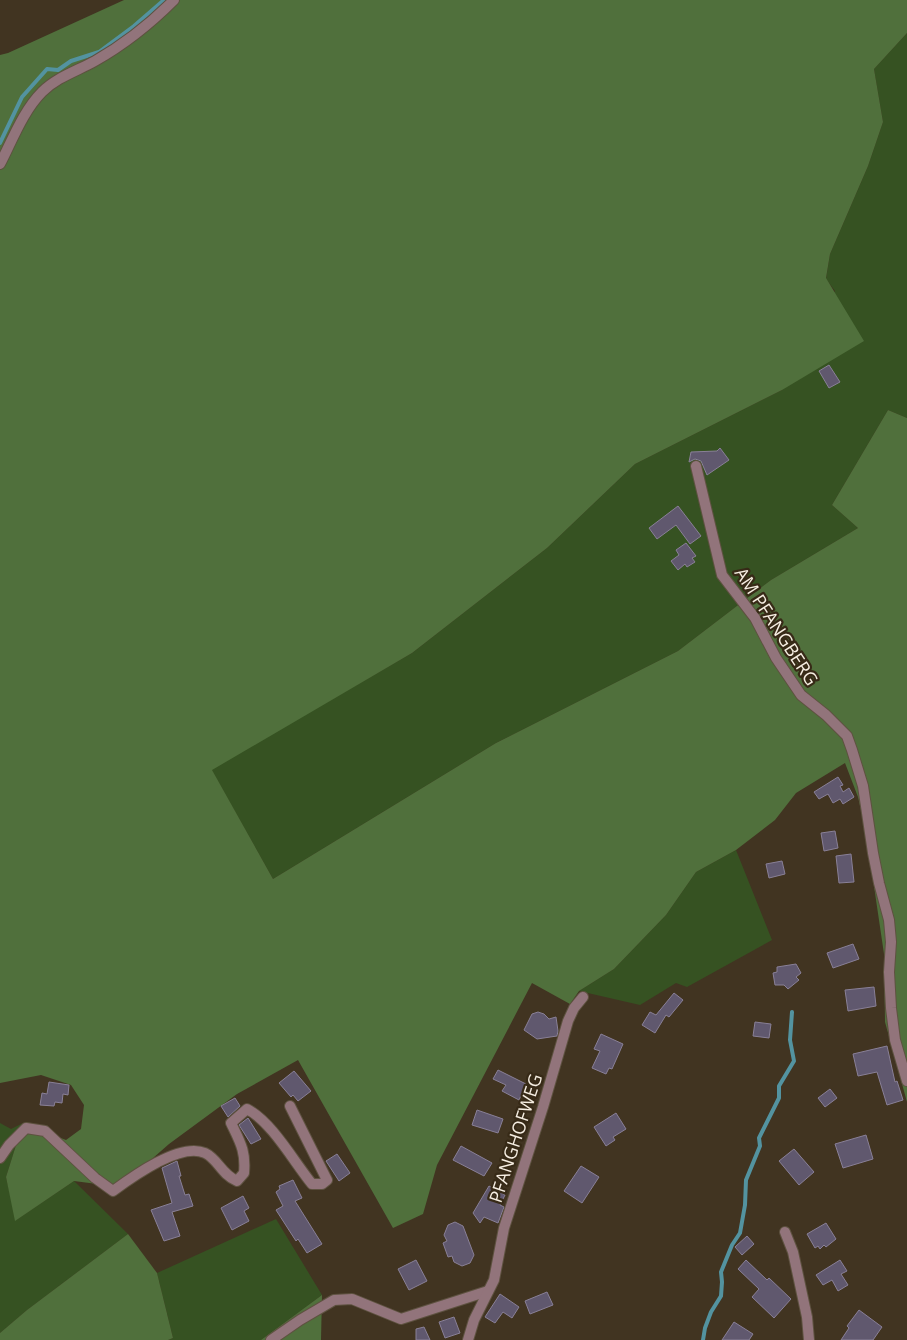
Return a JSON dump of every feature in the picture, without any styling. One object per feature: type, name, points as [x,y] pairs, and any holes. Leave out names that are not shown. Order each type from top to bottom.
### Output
[{"type":"street","points":[[0,164],[34,101],[42,92],[53,82],[90,64],[129,40],[174,0]]},
{"type":"street","name":"AM PFANGBERG","points":[[696,466],[722,575],[755,618],[776,658],[801,695],[826,715],[847,736],[852,750],[863,786],[874,860],[889,920],[891,1008],[895,1040],[907,1081]]},
{"type":"street","name":"PFANGHOFWEG","points":[[468,1340],[474,1320],[494,1280],[504,1228],[543,1107],[568,1021],[574,1008],[583,997]]},
{"type":"street","points":[[0,1158],[9,1145],[26,1128],[45,1131],[95,1178],[113,1191],[145,1168],[178,1154],[192,1152],[204,1153],[219,1166],[227,1177],[236,1180],[244,1173],[245,1160],[243,1147],[231,1123],[247,1109],[255,1113],[275,1135],[312,1184],[322,1184],[327,1180],[290,1106]]},
{"type":"street","points":[[785,1232],[793,1252],[807,1317],[809,1340]]},
{"type":"street","points":[[271,1340],[334,1300],[352,1299],[401,1319],[488,1291]]},
{"type":"green space","points":[[124,0],[907,0],[907,33],[874,69],[883,122],[868,166],[830,254],[826,278],[864,341],[782,390],[635,464],[547,548],[412,653],[212,770],[273,879],[496,743],[678,651],[771,580],[858,528],[832,505],[888,410],[907,418],[907,1102],[885,1022],[884,954],[866,832],[858,797],[845,763],[796,793],[775,820],[736,850],[696,872],[666,915],[614,969],[579,991],[570,1004],[532,983],[437,1165],[423,1214],[393,1228],[298,1060],[237,1094],[169,1144],[120,1187],[74,1181],[15,1221],[6,1177],[23,1123],[66,1140],[81,1129],[84,1105],[71,1085],[41,1075],[0,1083],[0,55]]},
{"type":"green space","points":[[907,33],[907,418],[888,410],[832,505],[858,528],[771,580],[678,651],[496,743],[273,879],[211,769],[412,653],[547,548],[635,464],[782,390],[835,291],[826,279],[830,254],[868,166],[883,122],[874,69]]},
{"type":"green space","points":[[736,850],[772,940],[687,987],[676,983],[640,1005],[579,991],[614,969],[666,915],[696,872]]},
{"type":"green space","points":[[0,1123],[11,1129],[23,1123],[6,1177],[16,1220],[74,1181],[128,1234],[27,1310],[0,1333]]},
{"type":"green space","points":[[276,1219],[322,1295],[261,1340],[168,1340],[173,1338],[157,1273]]},
{"type":"green space","points":[[128,1234],[157,1273],[173,1338],[168,1340],[0,1340],[0,1333],[27,1310]]},
{"type":"green space","points":[[322,1295],[321,1340],[261,1340]]},
{"type":"building","points":[[829,365],[840,382],[829,388],[819,371]]},
{"type":"building","points":[[720,448],[729,460],[707,475],[701,461],[695,459],[689,462],[691,452],[717,451]]},
{"type":"building","points":[[678,506],[701,536],[690,544],[676,525],[657,539],[649,528]]},
{"type":"building","points":[[686,543],[696,556],[692,558],[695,562],[687,567],[685,564],[678,570],[671,561],[679,555],[676,550]]},
{"type":"building","points":[[838,777],[843,785],[840,786],[843,792],[849,788],[854,797],[843,804],[840,799],[833,803],[828,794],[819,799],[814,792]]},
{"type":"building","points":[[835,831],[838,848],[824,851],[821,833]]},
{"type":"building","points":[[851,854],[854,882],[839,883],[836,856]]},
{"type":"building","points":[[782,861],[785,874],[769,878],[766,864]]},
{"type":"building","points":[[853,944],[859,959],[833,968],[827,953]]},
{"type":"building","points":[[796,964],[801,973],[796,977],[799,980],[788,989],[784,985],[775,985],[773,973],[777,972],[777,967]]},
{"type":"building","points":[[874,987],[876,1006],[848,1011],[845,990]]},
{"type":"building","points":[[674,993],[683,1000],[669,1017],[666,1015],[655,1033],[642,1025],[650,1012],[656,1015]]},
{"type":"building","points":[[538,1012],[544,1014],[549,1019],[556,1017],[557,1036],[537,1039],[524,1030],[532,1014]]},
{"type":"building","points":[[755,1022],[771,1024],[769,1038],[753,1036]]},
{"type":"building","points":[[601,1034],[623,1044],[612,1069],[609,1068],[606,1074],[592,1068],[600,1051],[594,1049]]},
{"type":"building","points":[[887,1046],[895,1082],[897,1081],[903,1100],[887,1105],[877,1072],[858,1076],[853,1054]]},
{"type":"building","points":[[498,1070],[526,1084],[519,1100],[502,1091],[506,1085],[493,1079]]},
{"type":"building","points":[[294,1071],[311,1091],[298,1101],[293,1095],[291,1097],[279,1083]]},
{"type":"building","points":[[49,1082],[69,1085],[68,1095],[63,1094],[62,1103],[55,1102],[54,1106],[40,1105],[42,1093],[47,1094]]},
{"type":"building","points":[[830,1089],[837,1098],[825,1107],[818,1098]]},
{"type":"building","points":[[235,1098],[240,1106],[228,1117],[221,1106]]},
{"type":"building","points":[[477,1110],[503,1119],[498,1133],[472,1125]]},
{"type":"building","points":[[616,1113],[626,1129],[613,1137],[615,1140],[606,1146],[594,1127]]},
{"type":"building","points":[[248,1118],[261,1139],[251,1144],[239,1125]]},
{"type":"building","points":[[866,1135],[873,1159],[843,1168],[835,1144]]},
{"type":"building","points":[[461,1146],[492,1163],[484,1176],[453,1160]]},
{"type":"building","points":[[794,1149],[814,1172],[799,1185],[779,1161]]},
{"type":"building","points":[[337,1154],[350,1173],[339,1181],[326,1161]]},
{"type":"building","points":[[177,1161],[185,1195],[189,1194],[193,1206],[172,1212],[180,1236],[164,1241],[151,1210],[172,1203],[162,1168]]},
{"type":"building","points":[[581,1166],[599,1177],[582,1203],[564,1191]]},
{"type":"building","points":[[293,1180],[302,1198],[295,1201],[322,1244],[307,1253],[298,1239],[296,1241],[276,1210],[283,1206],[276,1192],[280,1189],[279,1186]]},
{"type":"building","points":[[489,1186],[505,1195],[500,1205],[504,1207],[498,1223],[484,1217],[480,1223],[473,1213]]},
{"type":"building","points":[[243,1196],[249,1208],[244,1211],[249,1221],[232,1230],[221,1208]]},
{"type":"building","points":[[455,1222],[463,1226],[474,1255],[470,1263],[462,1266],[454,1262],[452,1256],[448,1257],[443,1243],[447,1241],[444,1235],[448,1225]]},
{"type":"building","points":[[826,1223],[836,1239],[826,1247],[824,1245],[820,1249],[818,1246],[815,1248],[807,1234]]},
{"type":"building","points":[[747,1236],[754,1244],[742,1255],[735,1247]]},
{"type":"building","points":[[416,1260],[427,1281],[409,1290],[398,1269]]},
{"type":"building","points":[[746,1260],[791,1299],[774,1318],[752,1297],[759,1289],[738,1269]]},
{"type":"building","points":[[840,1260],[847,1271],[841,1274],[848,1285],[838,1291],[832,1280],[823,1285],[816,1275]]},
{"type":"building","points":[[547,1292],[553,1305],[530,1314],[525,1301]]},
{"type":"building","points":[[500,1294],[519,1307],[512,1318],[503,1312],[495,1323],[485,1317]]},
{"type":"building","points":[[859,1310],[882,1327],[873,1340],[841,1340],[849,1328],[847,1326]]},
{"type":"building","points":[[454,1317],[460,1333],[445,1338],[439,1322]]},
{"type":"building","points":[[734,1322],[753,1334],[749,1340],[722,1340]]},
{"type":"building","points":[[424,1327],[430,1340],[416,1340],[416,1329]]},
{"type":"waterway","points":[[0,143],[22,97],[47,69],[58,70],[71,61],[99,52],[134,26],[164,0]]},
{"type":"waterway","points":[[703,1340],[711,1312],[721,1296],[721,1272],[732,1245],[740,1233],[745,1205],[746,1180],[760,1146],[759,1138],[779,1098],[779,1086],[794,1061],[790,1040],[792,1012]]}]
